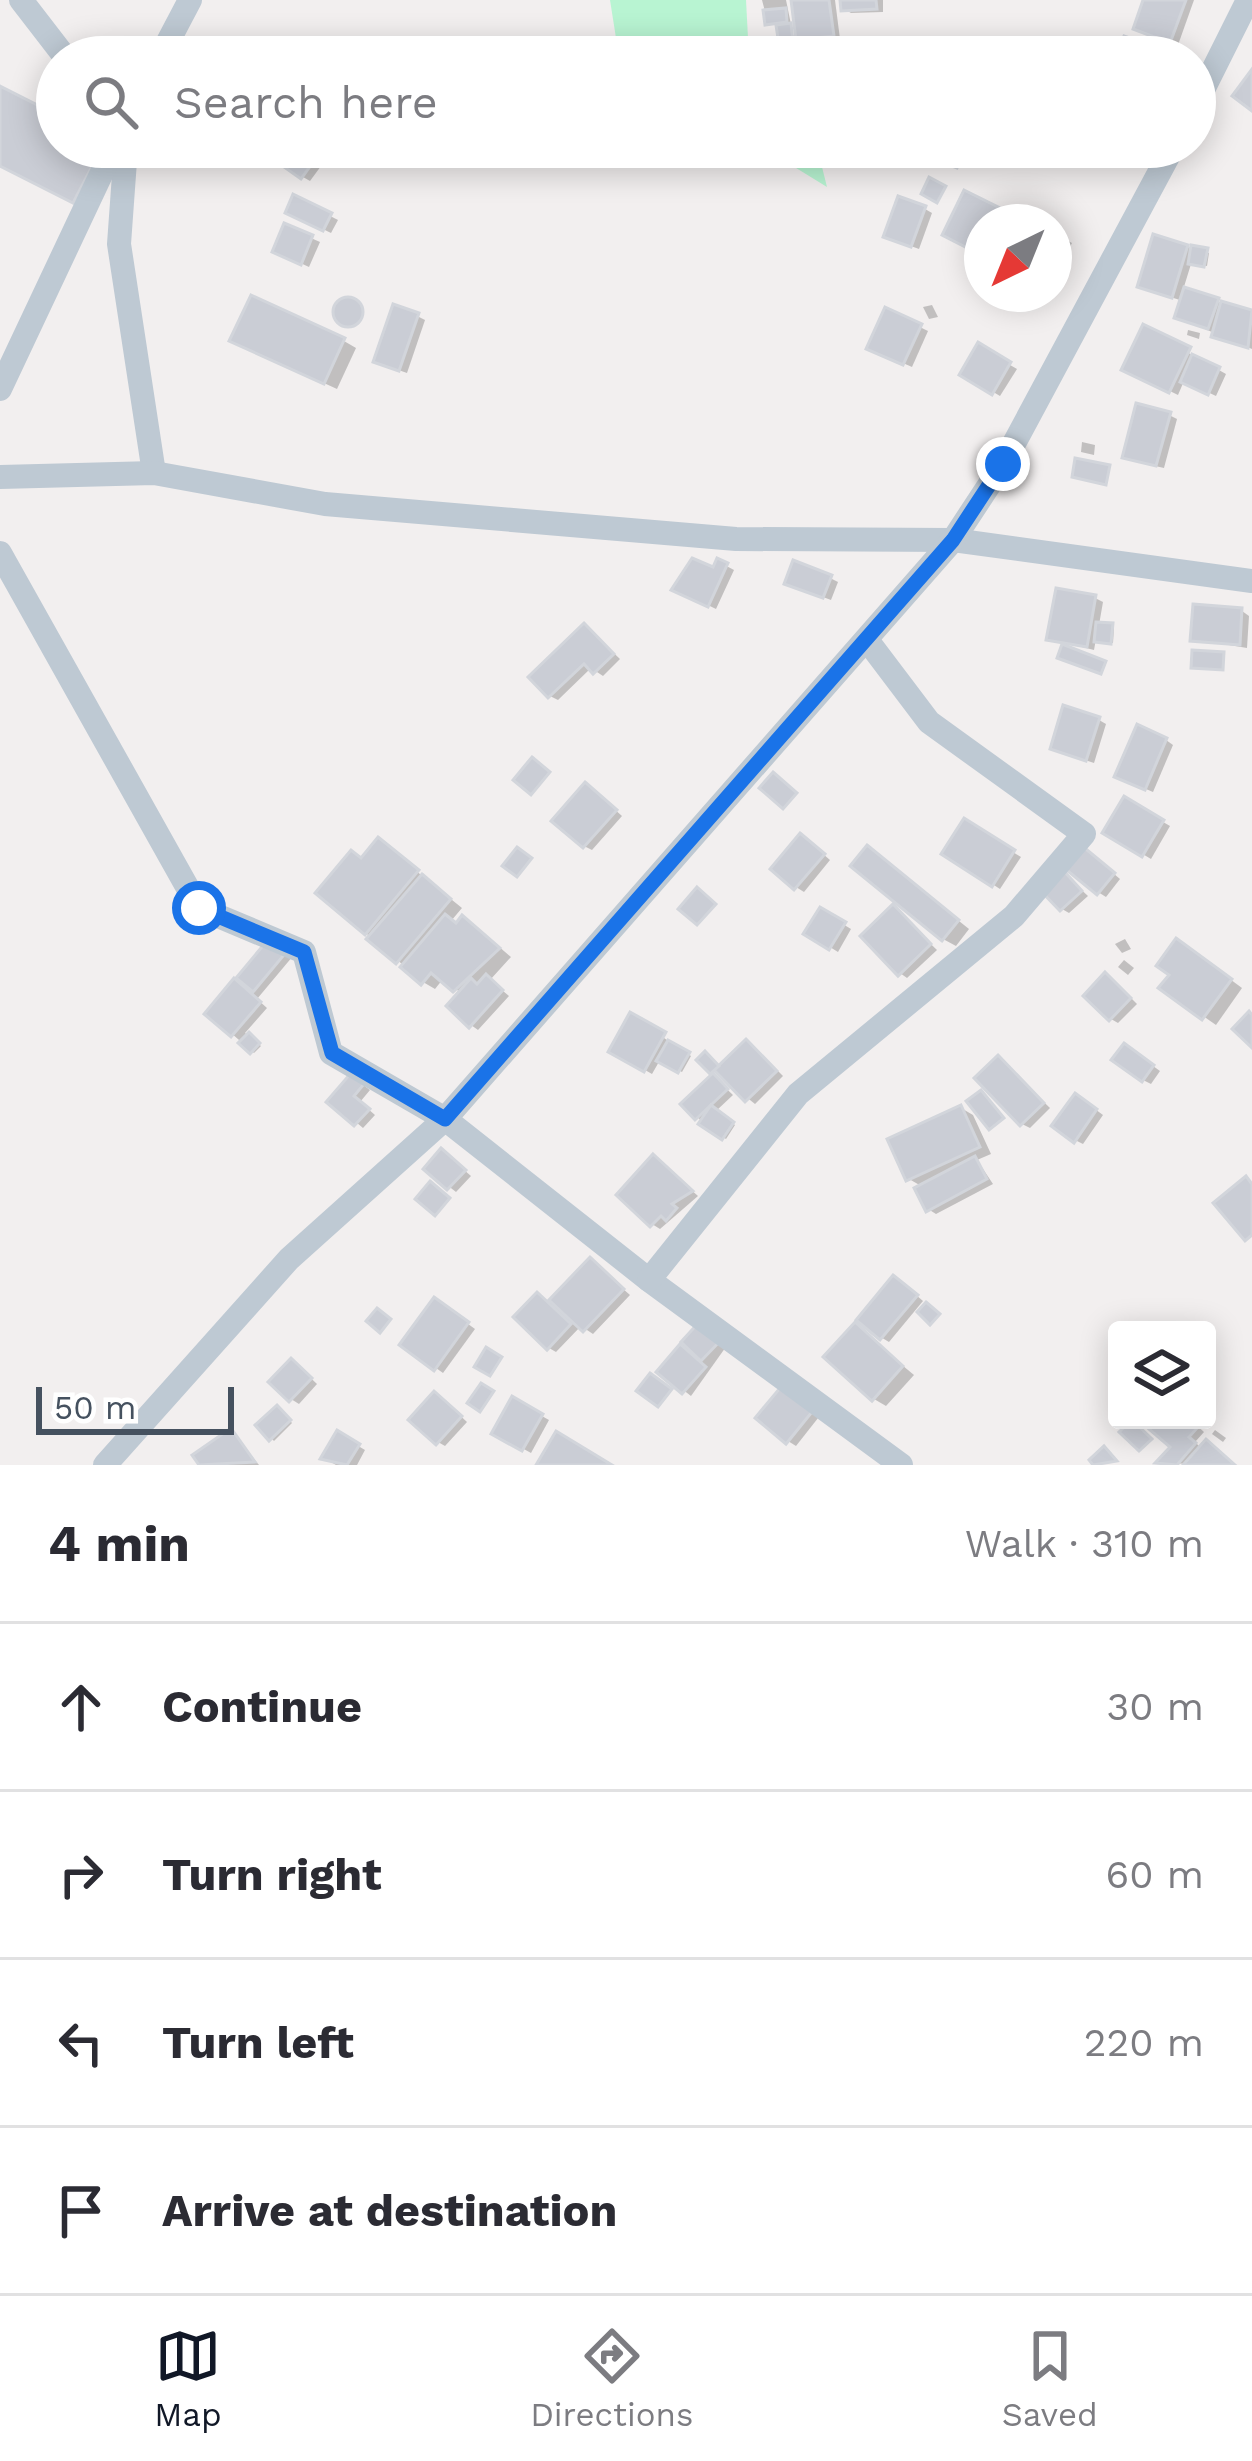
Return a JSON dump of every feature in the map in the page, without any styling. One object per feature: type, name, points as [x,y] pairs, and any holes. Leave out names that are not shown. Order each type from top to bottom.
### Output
[{"type":"street","points":[[21,0],[49,36]]},
{"type":"street","points":[[171,36],[190,0]]},
{"type":"street","points":[[1216,64],[1248,0]]},
{"type":"street","points":[[0,389],[104,168]]},
{"type":"street","points":[[124,168],[118,244],[154,473]]},
{"type":"street","points":[[105,1465],[289,1259],[445,1119],[953,540],[1003,464],[1162,168]]},
{"type":"street","points":[[0,477],[154,473],[325,504],[736,539],[953,540],[1252,581]]},
{"type":"street","points":[[0,553],[199,908],[304,952],[332,1053],[445,1119],[649,1280],[901,1465]]},
{"type":"street","points":[[649,1280],[798,1094],[1014,916],[1084,834],[929,722],[867,640]]},
{"type":"green space","points":[[610,0],[746,0],[748,36],[616,36]]},
{"type":"green space","points":[[796,168],[822,168],[827,187]]},
{"type":"building","points":[[791,0],[829,0],[834,36],[796,36]]},
{"type":"building","points":[[840,0],[876,0],[877,9],[841,11]]},
{"type":"building","points":[[1143,0],[1186,0],[1173,36],[1152,36],[1133,29]]},
{"type":"building","points":[[786,8],[787,22],[765,25],[763,10]]},
{"type":"building","points":[[791,23],[792,36],[778,36],[776,25]]},
{"type":"building","points":[[1252,69],[1252,111],[1232,96]]},
{"type":"building","points":[[0,86],[36,104],[36,168],[91,168],[73,203],[0,166]]},
{"type":"building","points":[[285,168],[309,168],[301,179]]},
{"type":"building","points":[[929,177],[946,186],[937,203],[921,194]]},
{"type":"building","points":[[964,190],[992,204],[964,204],[964,246],[942,235]]},
{"type":"building","points":[[293,194],[332,213],[323,231],[285,213]]},
{"type":"building","points":[[898,196],[926,206],[911,247],[883,237]]},
{"type":"building","points":[[284,223],[313,235],[301,265],[272,252]]},
{"type":"building","points":[[1153,234],[1188,245],[1172,298],[1137,287]]},
{"type":"building","points":[[1191,245],[1208,248],[1204,267],[1188,264]]},
{"type":"building","points":[[1184,287],[1219,298],[1208,329],[1174,318]]},
{"type":"building","points":[[251,295],[345,338],[324,384],[229,341]]},
{"type":"building","points":[[348,297],[359,301],[363,312],[359,323],[348,327],[337,323],[333,312],[337,301]]},
{"type":"building","points":[[1221,301],[1252,310],[1248,348],[1211,337]]},
{"type":"building","points":[[393,304],[419,313],[399,371],[373,362]]},
{"type":"building","points":[[885,307],[922,324],[903,365],[866,349]]},
{"type":"building","points":[[1143,324],[1191,347],[1169,393],[1121,370]]},
{"type":"building","points":[[978,342],[1011,362],[992,395],[959,375]]},
{"type":"building","points":[[1192,354],[1220,367],[1208,395],[1180,382]]},
{"type":"building","points":[[1136,403],[1171,412],[1156,466],[1122,458]]},
{"type":"building","points":[[1075,458],[1110,465],[1106,485],[1072,477]]},
{"type":"building","points":[[692,558],[713,567],[717,558],[728,563],[708,607],[671,590]]},
{"type":"building","points":[[793,560],[832,575],[823,598],[784,584]]},
{"type":"building","points":[[1056,588],[1096,595],[1087,647],[1046,640]]},
{"type":"building","points":[[1193,604],[1242,608],[1240,645],[1190,641]]},
{"type":"building","points":[[1096,622],[1113,623],[1111,644],[1094,642]]},
{"type":"building","points":[[584,623],[614,654],[593,674],[584,664],[548,698],[528,677]]},
{"type":"building","points":[[1062,644],[1106,661],[1101,674],[1057,658]]},
{"type":"building","points":[[1192,650],[1224,652],[1223,670],[1191,668]]},
{"type":"building","points":[[1063,705],[1100,717],[1086,761],[1050,749]]},
{"type":"building","points":[[1137,724],[1167,738],[1145,790],[1114,777]]},
{"type":"building","points":[[532,757],[550,772],[531,795],[513,780]]},
{"type":"building","points":[[773,772],[797,793],[783,809],[759,788]]},
{"type":"building","points":[[585,782],[617,810],[583,848],[551,821]]},
{"type":"building","points":[[1124,796],[1164,820],[1142,857],[1102,833]]},
{"type":"building","points":[[964,818],[1015,850],[992,887],[941,854]]},
{"type":"building","points":[[800,833],[825,854],[794,890],[770,869]]},
{"type":"building","points":[[378,837],[419,870],[365,935],[315,893],[351,850],[361,858]]},
{"type":"building","points":[[867,845],[959,920],[942,941],[850,866]]},
{"type":"building","points":[[1081,845],[1115,873],[1097,895],[1063,867]]},
{"type":"building","points":[[517,847],[532,858],[517,877],[502,866]]},
{"type":"building","points":[[1062,869],[1082,891],[1060,911],[1040,890]]},
{"type":"building","points":[[422,874],[451,899],[396,964],[366,939]]},
{"type":"building","points":[[697,887],[716,904],[697,925],[678,909]]},
{"type":"building","points":[[893,904],[931,944],[898,976],[860,936]]},
{"type":"building","points":[[820,907],[846,922],[829,950],[803,934]]},
{"type":"building","points":[[445,914],[456,923],[462,915],[500,948],[453,992],[431,973],[421,985],[400,967]]},
{"type":"building","points":[[271,936],[288,950],[253,992],[236,978]]},
{"type":"building","points":[[1176,938],[1232,979],[1202,1020],[1158,988],[1169,975],[1156,966]]},
{"type":"building","points":[[1105,972],[1131,998],[1109,1021],[1083,996]]},
{"type":"building","points":[[486,974],[503,990],[469,1028],[446,1006],[471,978],[477,984]]},
{"type":"building","points":[[234,978],[261,1002],[231,1037],[204,1014]]},
{"type":"building","points":[[1249,1011],[1252,1015],[1252,1048],[1232,1029]]},
{"type":"building","points":[[630,1012],[666,1032],[644,1072],[608,1052]]},
{"type":"building","points":[[249,1032],[260,1043],[250,1054],[238,1043]]},
{"type":"building","points":[[746,1039],[777,1071],[745,1102],[714,1070]]},
{"type":"building","points":[[668,1040],[690,1052],[678,1073],[656,1061]]},
{"type":"building","points":[[1124,1043],[1154,1065],[1142,1082],[1111,1060]]},
{"type":"building","points":[[705,1051],[719,1066],[710,1074],[696,1060]]},
{"type":"building","points":[[998,1055],[1044,1103],[1020,1126],[974,1078]]},
{"type":"building","points":[[351,1073],[364,1084],[354,1096],[370,1109],[354,1126],[326,1102]]},
{"type":"building","points":[[713,1073],[728,1089],[695,1120],[680,1104]]},
{"type":"building","points":[[981,1090],[1004,1118],[989,1130],[966,1101]]},
{"type":"building","points":[[1075,1093],[1097,1109],[1074,1143],[1051,1126]]},
{"type":"building","points":[[711,1105],[734,1122],[722,1140],[698,1124]]},
{"type":"building","points":[[961,1105],[980,1147],[906,1181],[887,1139]]},
{"type":"building","points":[[441,1148],[466,1170],[447,1190],[423,1169]]},
{"type":"building","points":[[653,1154],[693,1191],[672,1204],[677,1208],[666,1221],[661,1216],[650,1227],[616,1195]]},
{"type":"building","points":[[975,1156],[987,1179],[926,1212],[914,1188]]},
{"type":"building","points":[[1246,1176],[1252,1184],[1252,1235],[1245,1241],[1213,1203]]},
{"type":"building","points":[[430,1181],[450,1198],[435,1216],[415,1199]]},
{"type":"building","points":[[590,1257],[624,1289],[583,1332],[549,1300]]},
{"type":"building","points":[[893,1275],[918,1295],[880,1340],[856,1320]]},
{"type":"building","points":[[537,1292],[571,1324],[547,1350],[513,1317]]},
{"type":"building","points":[[434,1297],[469,1322],[434,1371],[399,1345]]},
{"type":"building","points":[[926,1302],[940,1314],[930,1325],[917,1312]]},
{"type":"building","points":[[377,1308],[391,1319],[380,1333],[366,1321]]},
{"type":"building","points":[[701,1320],[722,1339],[701,1361],[681,1342]]},
{"type":"building","points":[[855,1322],[903,1366],[872,1401],[823,1357]]},
{"type":"building","points":[[680,1344],[706,1367],[682,1394],[656,1372]]},
{"type":"building","points":[[486,1347],[502,1357],[490,1376],[474,1367]]},
{"type":"building","points":[[291,1358],[312,1378],[289,1402],[268,1382]]},
{"type":"building","points":[[650,1373],[672,1389],[658,1407],[636,1391]]},
{"type":"building","points":[[785,1382],[816,1407],[786,1444],[755,1418]]},
{"type":"building","points":[[481,1383],[494,1391],[480,1412],[467,1403]]},
{"type":"building","points":[[434,1391],[462,1416],[436,1445],[408,1420]]},
{"type":"building","points":[[512,1396],[543,1414],[522,1451],[491,1434]]},
{"type":"building","points":[[277,1405],[291,1420],[269,1441],[255,1425]]},
{"type":"building","points":[[231,1428],[255,1462],[199,1465],[192,1455]]},
{"type":"building","points":[[1141,1429],[1152,1439],[1139,1451],[1119,1432]]},
{"type":"building","points":[[1149,1429],[1196,1429],[1189,1437],[1196,1443],[1177,1465],[1155,1463],[1170,1447]]},
{"type":"building","points":[[337,1430],[360,1444],[347,1465],[320,1459]]},
{"type":"building","points":[[556,1431],[612,1465],[536,1465]]},
{"type":"building","points":[[1206,1439],[1235,1465],[1183,1465]]},
{"type":"building","points":[[1104,1446],[1117,1461],[1093,1465],[1089,1460]]},
{"type":"route","points":[[199,908],[304,952],[332,1053],[445,1119],[953,540],[1003,464]]}]
